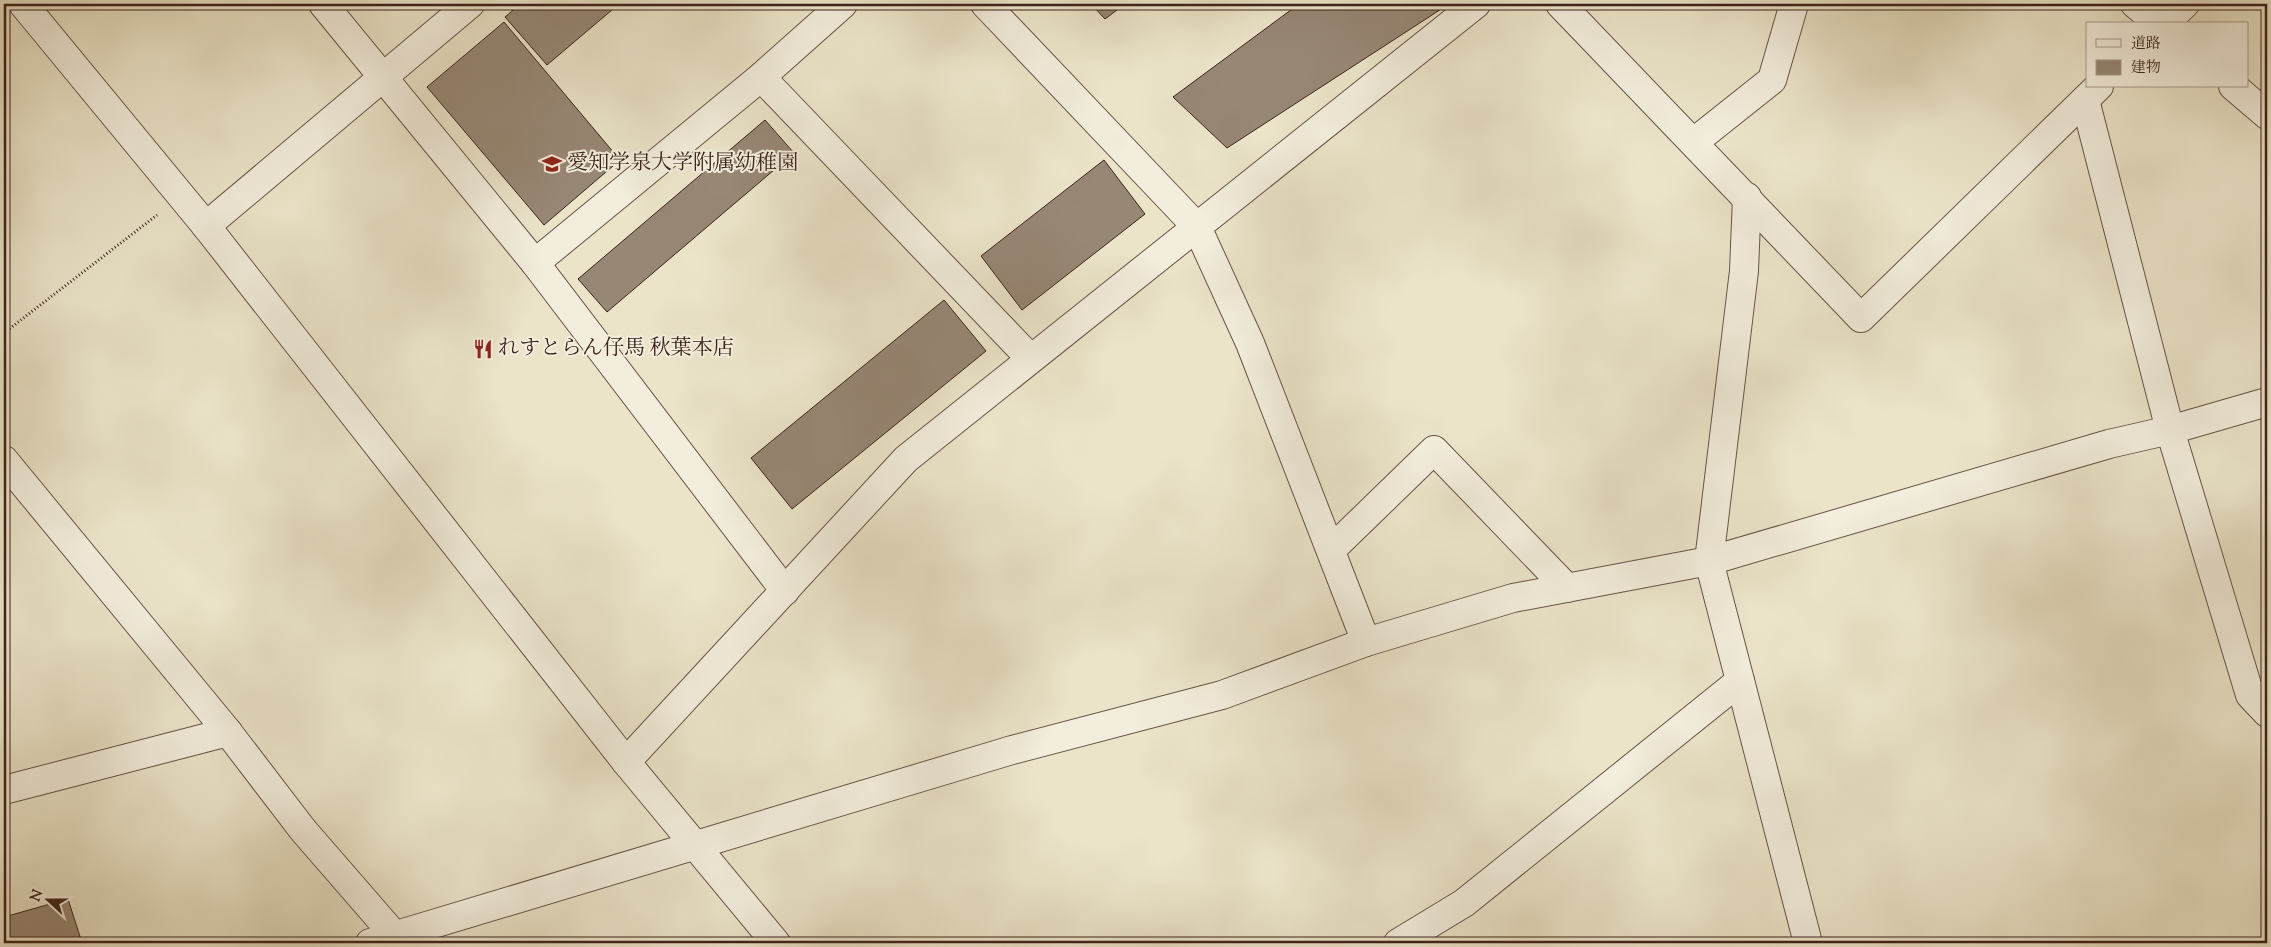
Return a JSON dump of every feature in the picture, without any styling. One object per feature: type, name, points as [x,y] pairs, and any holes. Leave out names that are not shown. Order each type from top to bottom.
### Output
[{"type":"street","points":[[323,4],[535,263],[785,592]]},
{"type":"street","points":[[206,226],[382,76],[470,4]]},
{"type":"street","points":[[535,263],[761,77],[843,4]]},
{"type":"street","points":[[985,4],[1197,226],[1250,343],[1366,642]]},
{"type":"street","points":[[626,762],[906,459],[1030,358],[1476,4]]},
{"type":"street","points":[[1560,4],[1861,318],[2092,93]]},
{"type":"street","points":[[1694,142],[1772,80],[1794,4]]},
{"type":"street","points":[[2135,4],[2157,22]]},
{"type":"street","points":[[2166,22],[2185,4]]},
{"type":"street","points":[[26,5],[206,226],[626,762],[776,943]]},
{"type":"street","points":[[761,77],[1030,358]]},
{"type":"street","points":[[2235,88],[2267,115]]},
{"type":"street","points":[[2092,93],[2170,430],[2250,695],[2267,712]]},
{"type":"street","points":[[1747,197],[1744,271],[1709,561],[1808,943]]},
{"type":"street","points":[[370,943],[1012,750],[1222,695],[1366,642],[1513,598],[1709,561],[2109,444],[2170,430],[2267,402]]},
{"type":"street","points":[[1331,550],[1434,450],[1567,588]]},
{"type":"street","points":[[4,460],[228,732],[303,830],[395,936]]},
{"type":"street","points":[[1398,943],[1464,903],[1740,681]]},
{"type":"street","points":[[4,790],[228,732]]},
{"type":"path","points":[[4,333],[181,196]]},
{"type":"building","points":[[520,4],[619,4],[547,65],[505,17]]},
{"type":"building","points":[[1091,4],[1125,4],[1105,19]]},
{"type":"building","points":[[1299,4],[1449,4],[1227,148],[1173,97]]},
{"type":"building","points":[[504,22],[620,160],[544,225],[427,87]]},
{"type":"building","points":[[765,120],[794,153],[607,312],[578,279]]},
{"type":"building","points":[[1104,160],[1145,214],[1022,310],[981,256]]},
{"type":"building","points":[[944,300],[986,351],[792,509],[751,458]]},
{"type":"building","points":[[68,899],[82,943],[4,943],[4,917]]},
{"type":"place","name":"愛知学泉大学附属幼稚園","points":[[552,164]]},
{"type":"place","name":"れすとらん仔馬 秋葉本店","points":[[483,349]]}]
